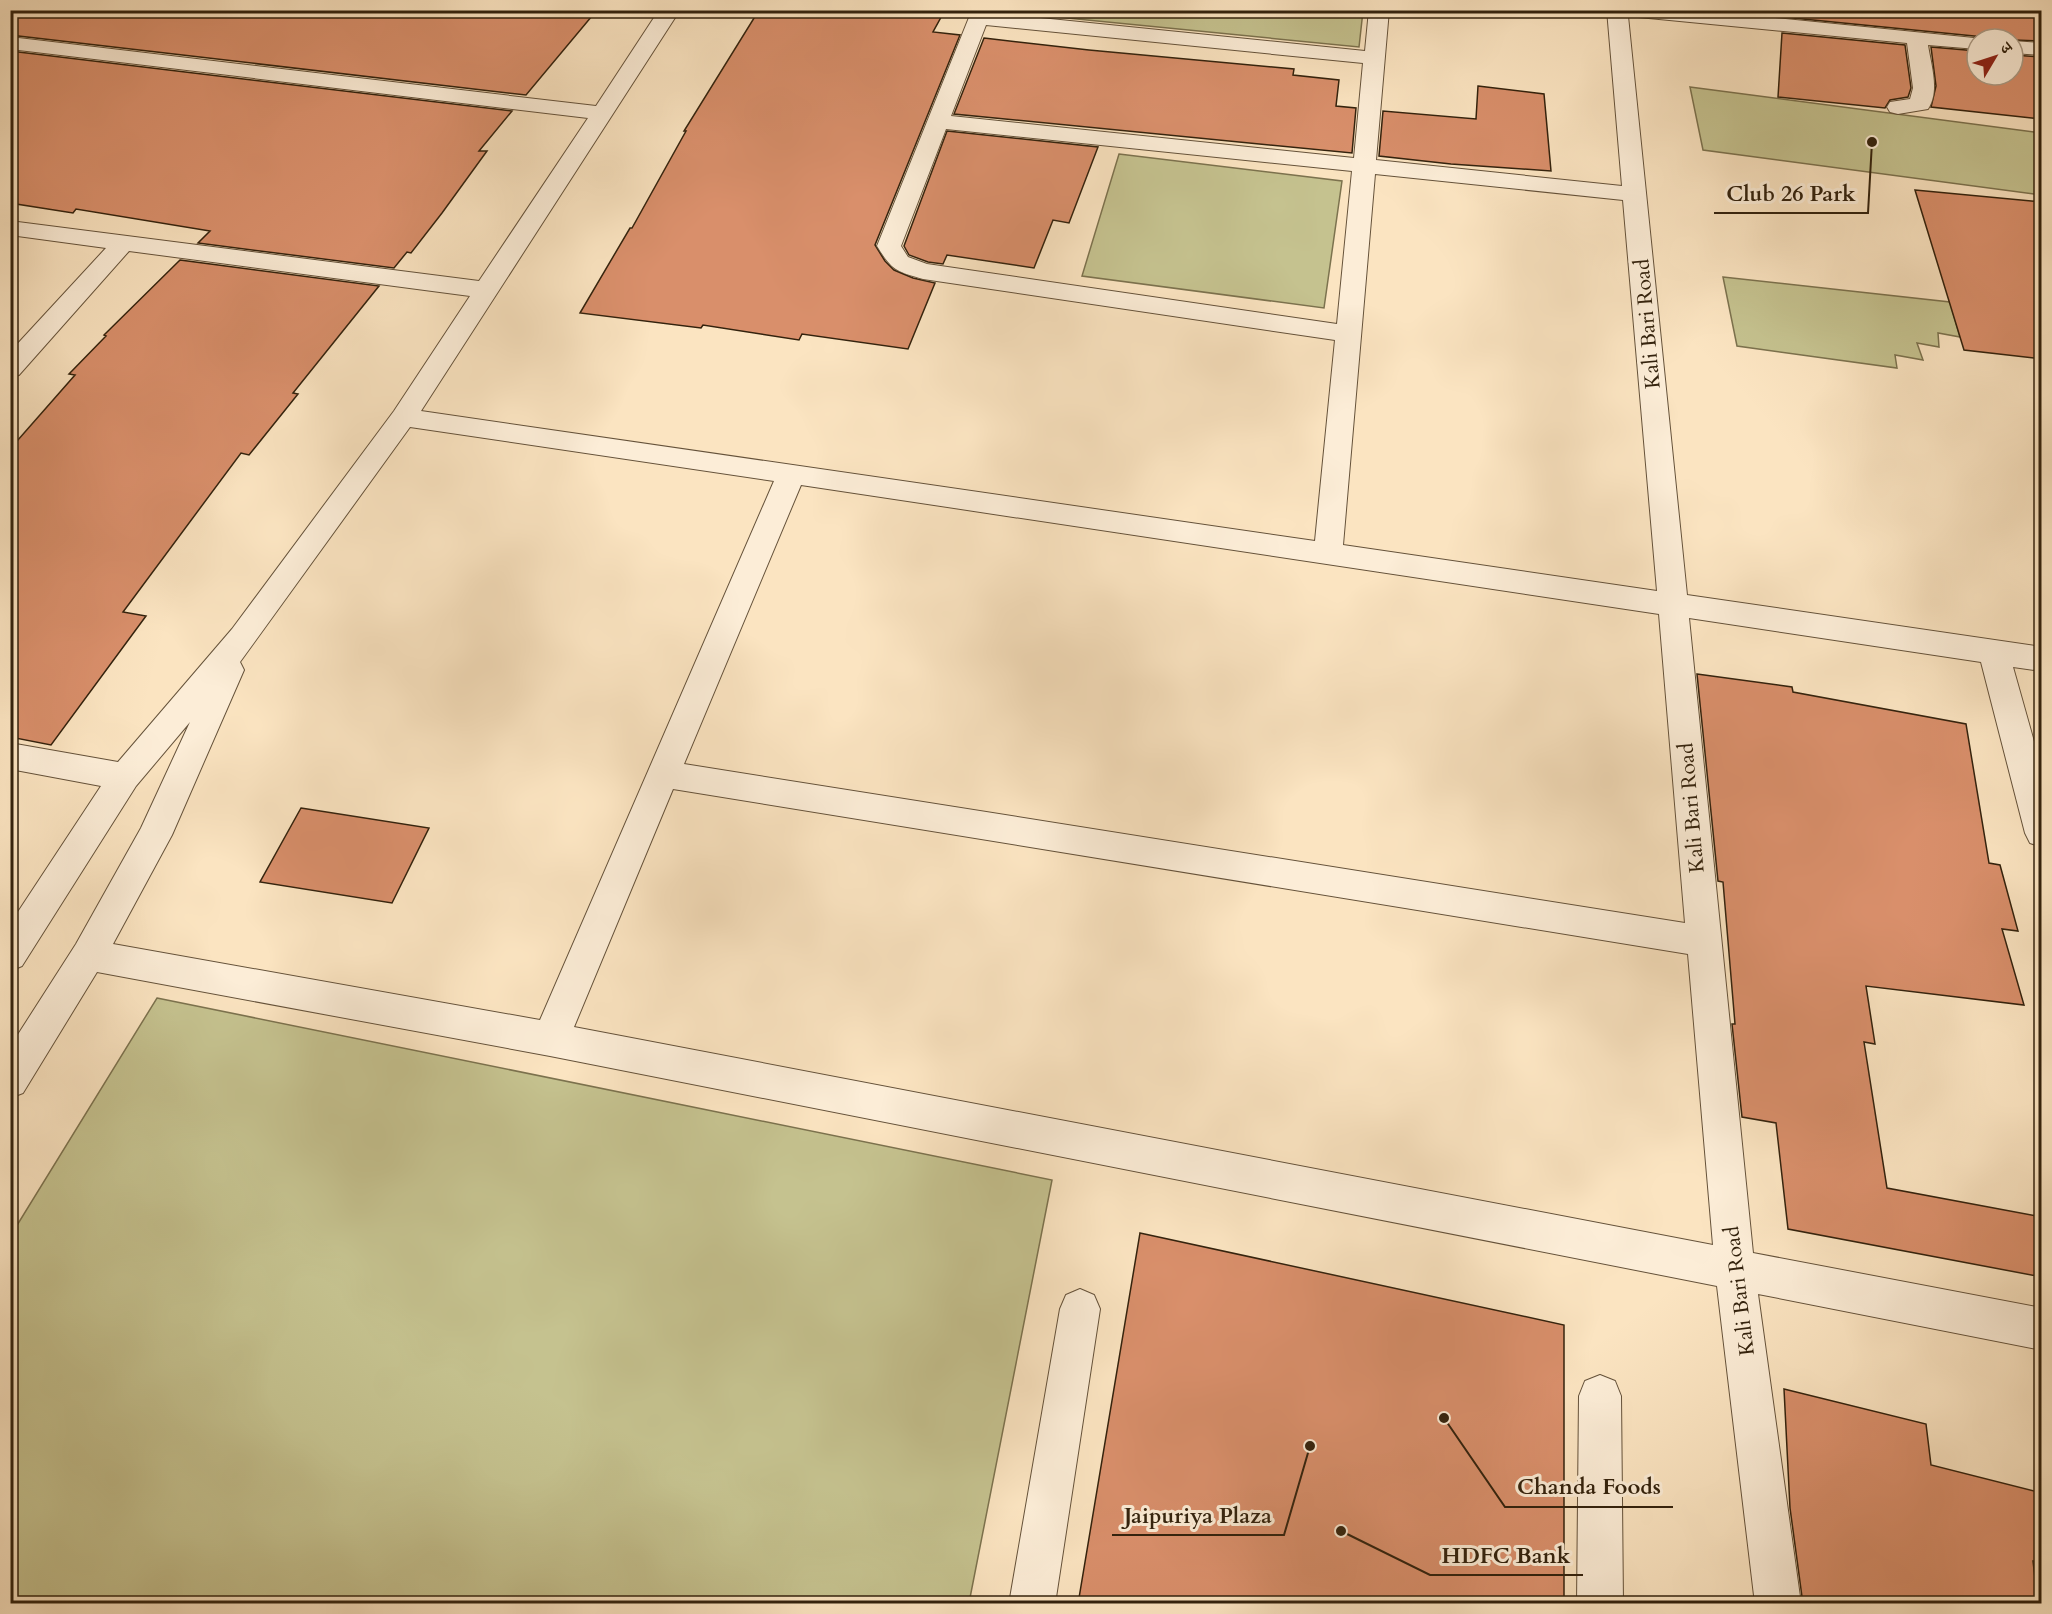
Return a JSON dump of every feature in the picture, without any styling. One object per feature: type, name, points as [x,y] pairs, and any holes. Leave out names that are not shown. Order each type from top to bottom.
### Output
[{"type":"street","points":[[10,955],[125,777],[243,637],[403,417],[670,10]]},
{"type":"street","points":[[1328,554],[1379,10]]},
{"type":"street","name":"Kali Bari Road","points":[[1617,10],[1735,1270],[1778,1604]]},
{"type":"street","points":[[1624,10],[1965,42]]},
{"type":"street","points":[[1349,334],[923,271],[899,262],[889,246],[981,14],[1375,58]]},
{"type":"street","points":[[1898,107],[1920,104],[1924,88],[1917,38]]},
{"type":"street","points":[[10,44],[603,113]]},
{"type":"street","points":[[2025,48],[2042,49]]},
{"type":"street","points":[[938,121],[1635,194]]},
{"type":"street","points":[[10,228],[486,290]]},
{"type":"street","points":[[10,369],[124,242]]},
{"type":"street","points":[[403,417],[2042,659]]},
{"type":"street","points":[[550,1039],[791,475]]},
{"type":"street","points":[[10,1081],[88,955],[155,835],[243,637]]},
{"type":"street","points":[[1994,652],[2042,833]]},
{"type":"street","points":[[10,756],[125,777]]},
{"type":"street","points":[[663,774],[1704,941]]},
{"type":"street","points":[[88,955],[550,1039],[2042,1329]]},
{"type":"street","points":[[1032,1604],[1080,1309]]},
{"type":"street","points":[[1600,1396],[1600,1604]]},
{"type":"shaded area","points":[[997,10],[1363,11],[1359,47]]},
{"type":"shaded area","points":[[1690,87],[2041,133],[2041,195],[1703,150]]},
{"type":"shaded area","points":[[1119,154],[1342,181],[1324,308],[1082,276]]},
{"type":"shaded area","points":[[1723,277],[1950,302],[1960,337],[1938,333],[1939,347],[1917,343],[1923,360],[1895,355],[1897,368],[1737,346]]},
{"type":"shaded area","points":[[157,998],[1052,1180],[969,1603],[11,1603],[11,1235]]},
{"type":"building","points":[[10,10],[597,10],[526,95],[10,35]]},
{"type":"building","points":[[759,10],[945,10],[933,32],[960,35],[875,245],[894,270],[913,278],[935,283],[908,349],[802,334],[799,340],[703,325],[701,328],[580,313],[632,228],[686,131],[684,131]]},
{"type":"building","points":[[1783,10],[2042,10],[2042,41],[2025,40],[2025,27],[1965,27],[1965,35],[1783,17]]},
{"type":"building","points":[[1782,33],[1905,45],[1911,88],[1908,97],[1890,100],[1885,108],[1778,97]]},
{"type":"building","points":[[984,38],[1294,69],[1293,75],[1339,80],[1336,106],[1356,108],[1352,153],[954,114]]},
{"type":"building","points":[[1931,47],[1965,50],[1965,87],[2025,87],[2025,56],[2042,57],[2042,119],[1931,107],[1936,86]]},
{"type":"building","points":[[10,51],[512,111],[479,151],[487,151],[442,213],[411,253],[407,252],[394,268],[198,243],[210,231],[76,209],[73,213],[10,203]]},
{"type":"building","points":[[1478,86],[1544,94],[1551,171],[1379,156],[1383,111],[1476,119]]},
{"type":"building","points":[[947,131],[1098,147],[1069,223],[1053,220],[1034,268],[947,255],[943,264],[928,262],[909,255],[904,246]]},
{"type":"building","points":[[1915,190],[2042,202],[2042,359],[1964,350]]},
{"type":"building","points":[[180,260],[379,286],[293,393],[298,394],[249,455],[241,453],[123,612],[146,616],[51,745],[10,737],[10,449],[75,375],[69,374],[106,336],[104,335]]},
{"type":"building","points":[[1697,674],[1792,687],[1793,692],[1966,724],[1989,863],[2000,865],[2018,931],[2002,929],[2024,1005],[1866,986],[1875,1044],[1864,1042],[1887,1188],[2042,1217],[2042,1277],[1788,1229],[1776,1123],[1742,1117],[1732,1024],[1735,1024],[1723,882],[1718,881]]},
{"type":"building","points":[[301,808],[429,828],[392,903],[260,882]]},
{"type":"building","points":[[1140,1233],[1564,1325],[1564,1604],[1078,1604]]},
{"type":"building","points":[[1784,1389],[1926,1424],[1931,1465],[2042,1493],[2042,1561],[2033,1561],[2038,1604],[1803,1604],[1790,1508]]},
{"type":"place","name":"Club 26 Park","points":[[1872,142]]},
{"type":"place","name":"Chanda Foods","points":[[1444,1418]]},
{"type":"place","name":"Jaipuriya Plaza","points":[[1310,1446]]},
{"type":"place","name":"HDFC Bank","points":[[1341,1531]]}]
